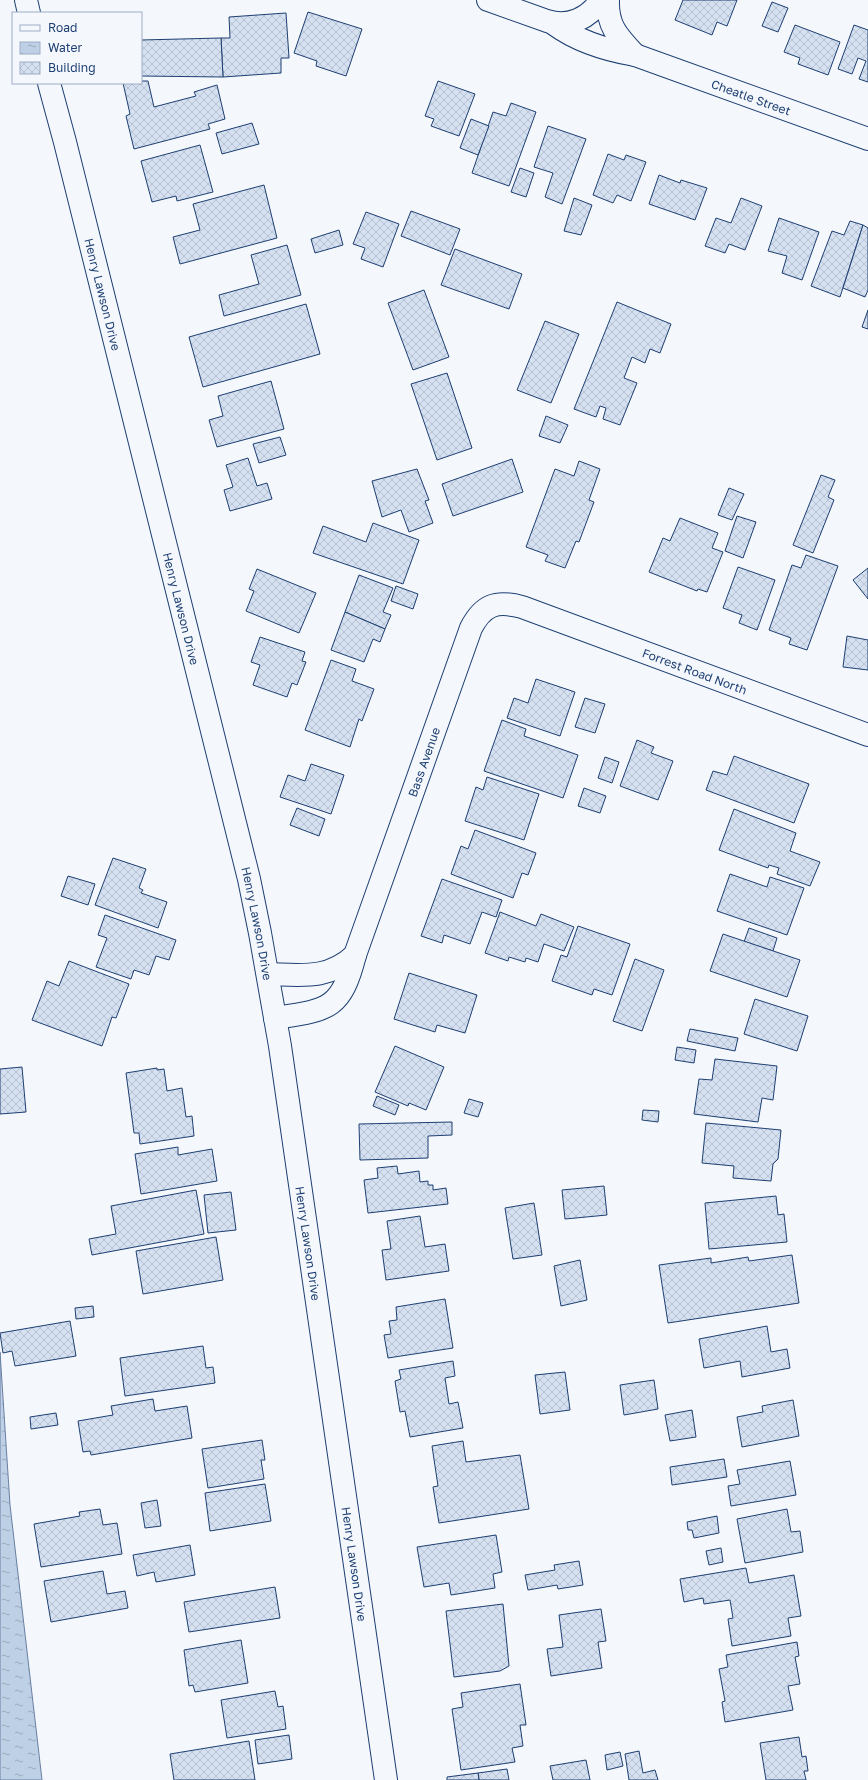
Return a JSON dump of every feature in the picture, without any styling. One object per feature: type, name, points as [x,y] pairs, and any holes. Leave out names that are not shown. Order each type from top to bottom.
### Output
[{"type":"main road","points":[[26,0],[29,12]]},
{"type":"main road","points":[[488,0],[554,24],[568,34],[584,41],[618,52],[635,54]]},
{"type":"main road","points":[[554,24],[566,24],[578,21],[590,12],[601,0]]},
{"type":"main road","points":[[608,0],[611,25],[619,38],[635,54]]},
{"type":"main road","name":"Cheatle Street","points":[[635,54],[868,139]]},
{"type":"main road","name":"Henry Lawson Drive","points":[[49,84],[249,879],[268,974],[386,1780]]},
{"type":"main road","name":"Bass Avenue","points":[[275,1018],[318,1011],[331,1004],[342,992],[349,978],[355,955],[471,628],[477,616],[488,608],[497,604],[509,604],[522,607]]},
{"type":"main road","name":"Forrest Road North","points":[[522,607],[868,735]]},
{"type":"main road","points":[[268,974],[322,974],[344,965],[355,955]]},
{"type":"water","points":[[0,1352],[10,1505],[42,1780],[0,1780]]},
{"type":"building","points":[[683,0],[737,0],[727,26],[717,22],[712,35],[675,20]]},
{"type":"building","points":[[772,2],[788,8],[778,32],[762,26]]},
{"type":"building","points":[[308,12],[362,29],[346,76],[316,66],[317,61],[294,53]]},
{"type":"building","points":[[286,13],[289,58],[281,58],[281,73],[223,77],[221,38],[230,38],[229,17]]},
{"type":"building","points":[[795,25],[840,42],[828,75],[798,64],[800,58],[784,52]]},
{"type":"building","points":[[854,25],[868,30],[868,82],[859,79],[866,61],[858,58],[852,74],[838,69]]},
{"type":"building","points":[[221,38],[223,77],[142,76],[142,40]]},
{"type":"building","points":[[142,81],[148,81],[154,107],[196,96],[194,92],[217,85],[225,119],[208,124],[210,129],[134,149],[126,116],[130,114],[123,84],[142,84]]},
{"type":"building","points":[[438,81],[475,94],[459,136],[431,126],[434,119],[425,116]]},
{"type":"building","points":[[511,103],[536,112],[509,186],[472,173],[493,112],[506,116]]},
{"type":"building","points":[[471,119],[489,126],[478,155],[460,148]]},
{"type":"building","points":[[252,123],[259,144],[222,154],[216,133]]},
{"type":"building","points":[[548,126],[586,139],[562,204],[545,197],[553,173],[534,167]]},
{"type":"building","points":[[200,145],[213,192],[177,201],[176,196],[152,202],[141,161]]},
{"type":"building","points":[[608,154],[624,160],[626,155],[646,162],[631,201],[617,195],[613,203],[593,195]]},
{"type":"building","points":[[520,168],[534,173],[526,197],[511,192]]},
{"type":"building","points":[[659,175],[680,183],[681,180],[707,188],[695,220],[649,204]]},
{"type":"building","points":[[264,185],[277,238],[180,264],[173,237],[200,230],[193,204]]},
{"type":"building","points":[[574,198],[592,205],[581,235],[564,231]]},
{"type":"building","points":[[741,198],[762,206],[745,250],[729,244],[725,253],[705,246],[716,218],[731,223]]},
{"type":"building","points":[[411,211],[460,229],[450,255],[401,236]]},
{"type":"building","points":[[366,212],[399,224],[383,267],[361,259],[365,248],[353,244]]},
{"type":"building","points":[[779,218],[819,232],[802,280],[782,273],[787,256],[768,251]]},
{"type":"building","points":[[850,221],[863,225],[840,297],[811,286],[832,231],[844,235]]},
{"type":"building","points":[[863,225],[868,228],[868,290],[865,297],[843,288]]},
{"type":"building","points":[[339,230],[343,245],[315,253],[311,239]]},
{"type":"building","points":[[287,245],[301,295],[224,316],[219,295],[259,284],[251,255]]},
{"type":"building","points":[[455,249],[522,274],[509,309],[441,285]]},
{"type":"building","points":[[424,290],[449,357],[413,370],[388,303]]},
{"type":"building","points":[[617,302],[671,324],[660,353],[650,349],[645,363],[632,357],[624,378],[637,383],[620,425],[603,419],[606,408],[600,406],[596,417],[574,409]]},
{"type":"building","points":[[306,304],[320,354],[203,387],[189,337]]},
{"type":"building","points":[[868,310],[868,329],[862,327]]},
{"type":"building","points":[[545,321],[579,334],[551,403],[517,390]]},
{"type":"building","points":[[447,373],[472,448],[437,460],[411,384]]},
{"type":"building","points":[[271,381],[284,429],[217,447],[209,420],[223,416],[218,396]]},
{"type":"building","points":[[546,416],[568,425],[560,443],[539,436]]},
{"type":"building","points":[[280,437],[286,455],[259,463],[253,444]]},
{"type":"building","points":[[248,458],[257,486],[267,483],[272,499],[230,511],[224,490],[233,487],[226,465]]},
{"type":"building","points":[[512,459],[523,492],[453,516],[442,484]]},
{"type":"building","points":[[579,461],[600,469],[589,500],[594,502],[579,542],[576,541],[565,568],[545,561],[548,555],[526,547],[555,469],[574,476]]},
{"type":"building","points":[[417,469],[429,500],[425,501],[433,523],[409,532],[401,510],[382,517],[372,481]]},
{"type":"building","points":[[821,475],[835,480],[828,497],[834,500],[813,553],[793,545]]},
{"type":"building","points":[[729,488],[744,494],[732,520],[718,515]]},
{"type":"building","points":[[737,516],[756,522],[743,558],[725,551]]},
{"type":"building","points":[[680,518],[718,533],[712,548],[723,552],[707,592],[698,589],[697,591],[649,572],[663,538],[670,541]]},
{"type":"building","points":[[373,523],[419,540],[403,584],[313,553],[323,526],[366,542]]},
{"type":"building","points":[[806,555],[838,566],[807,650],[789,644],[791,638],[769,630],[792,565],[801,568]]},
{"type":"building","points":[[738,567],[775,580],[757,630],[739,623],[742,615],[723,608]]},
{"type":"building","points":[[868,568],[868,599],[853,580]]},
{"type":"building","points":[[257,569],[316,593],[299,633],[246,611],[254,591],[249,589]]},
{"type":"building","points":[[359,575],[393,588],[383,612],[391,615],[385,629],[345,612]]},
{"type":"building","points":[[396,586],[418,594],[413,609],[391,601]]},
{"type":"building","points":[[345,612],[385,629],[380,642],[373,639],[364,662],[331,650]]},
{"type":"building","points":[[847,636],[868,640],[868,670],[843,667]]},
{"type":"building","points":[[260,637],[305,652],[302,661],[306,662],[297,685],[292,683],[287,697],[253,685],[260,665],[251,662]]},
{"type":"building","points":[[331,660],[356,669],[352,681],[374,689],[362,721],[359,719],[350,747],[305,730]]},
{"type":"building","points":[[536,679],[575,692],[560,736],[507,718],[514,698],[528,703]]},
{"type":"building","points":[[585,698],[605,704],[595,733],[575,727]]},
{"type":"building","points":[[502,720],[526,729],[524,736],[578,755],[563,798],[484,771]]},
{"type":"building","points":[[637,740],[654,747],[651,753],[673,761],[658,800],[620,786]]},
{"type":"building","points":[[734,756],[809,784],[794,823],[706,790],[713,771],[727,775]]},
{"type":"building","points":[[605,757],[619,762],[612,783],[598,778]]},
{"type":"building","points":[[311,764],[344,775],[331,814],[280,797],[288,775],[305,781]]},
{"type":"building","points":[[487,777],[539,794],[524,840],[465,821],[476,787],[483,790]]},
{"type":"building","points":[[584,788],[606,796],[600,813],[578,806]]},
{"type":"building","points":[[297,808],[325,819],[319,836],[290,825]]},
{"type":"building","points":[[734,809],[796,833],[790,851],[820,862],[810,886],[777,874],[779,868],[769,865],[768,868],[719,850]]},
{"type":"building","points":[[475,830],[536,853],[528,875],[522,873],[513,898],[451,874],[461,846],[468,849]]},
{"type":"building","points":[[113,858],[146,869],[139,888],[143,890],[141,893],[167,902],[158,928],[95,905]]},
{"type":"building","points":[[730,874],[767,887],[770,877],[804,888],[787,935],[717,911]]},
{"type":"building","points":[[68,876],[95,884],[88,905],[61,896]]},
{"type":"building","points":[[442,879],[502,900],[496,917],[482,912],[470,944],[444,935],[442,943],[421,936]]},
{"type":"building","points":[[500,912],[536,926],[541,914],[574,927],[564,951],[544,944],[538,962],[526,958],[525,962],[509,957],[508,961],[485,953]]},
{"type":"building","points":[[105,915],[176,940],[169,960],[156,956],[149,975],[134,970],[131,979],[96,967],[107,938],[98,935]]},
{"type":"building","points":[[578,926],[630,944],[612,995],[594,989],[592,995],[552,981],[561,955],[567,957]]},
{"type":"building","points":[[749,928],[777,938],[773,951],[744,942]]},
{"type":"building","points":[[723,934],[800,960],[787,997],[710,971]]},
{"type":"building","points":[[635,959],[664,970],[642,1031],[613,1021]]},
{"type":"building","points":[[69,961],[129,984],[116,1018],[112,1017],[102,1046],[32,1020],[47,981],[59,986]]},
{"type":"building","points":[[409,973],[477,995],[465,1033],[437,1025],[435,1032],[394,1019]]},
{"type":"building","points":[[755,999],[808,1016],[797,1051],[744,1034]]},
{"type":"building","points":[[690,1029],[738,1038],[735,1051],[687,1041]]},
{"type":"building","points":[[395,1046],[444,1067],[426,1110],[409,1103],[408,1106],[375,1092]]},
{"type":"building","points":[[677,1047],[696,1050],[694,1063],[675,1060]]},
{"type":"building","points":[[715,1059],[777,1066],[773,1100],[762,1098],[758,1122],[694,1114],[699,1079],[712,1080]]},
{"type":"building","points":[[22,1067],[26,1112],[0,1114],[0,1069]]},
{"type":"building","points":[[157,1068],[157,1070],[164,1069],[167,1091],[182,1088],[186,1117],[192,1116],[194,1136],[140,1144],[139,1133],[134,1133],[126,1073]]},
{"type":"building","points":[[377,1096],[399,1105],[395,1115],[373,1106]]},
{"type":"building","points":[[469,1099],[483,1103],[478,1117],[464,1113]]},
{"type":"building","points":[[643,1110],[659,1111],[658,1122],[642,1120]]},
{"type":"building","points":[[452,1122],[452,1135],[428,1136],[428,1158],[360,1160],[359,1124]]},
{"type":"building","points":[[706,1123],[781,1130],[778,1159],[773,1164],[771,1181],[733,1178],[734,1166],[702,1163]]},
{"type":"building","points":[[178,1147],[178,1155],[212,1149],[217,1181],[141,1194],[135,1154]]},
{"type":"building","points":[[397,1166],[398,1174],[419,1171],[420,1182],[428,1181],[428,1185],[433,1185],[433,1190],[446,1188],[448,1204],[368,1213],[364,1180],[378,1178],[377,1168]]},
{"type":"building","points":[[604,1186],[607,1215],[565,1219],[562,1190]]},
{"type":"building","points":[[196,1190],[204,1234],[92,1255],[89,1239],[116,1234],[111,1206]]},
{"type":"building","points":[[231,1192],[236,1230],[208,1233],[204,1195]]},
{"type":"building","points":[[776,1196],[778,1215],[784,1214],[787,1242],[709,1249],[705,1203]]},
{"type":"building","points":[[534,1203],[542,1255],[513,1259],[505,1208]]},
{"type":"building","points":[[420,1216],[425,1247],[445,1244],[449,1271],[386,1280],[382,1250],[391,1249],[387,1221]]},
{"type":"building","points":[[216,1237],[223,1280],[143,1294],[136,1251]]},
{"type":"building","points":[[792,1255],[799,1303],[668,1323],[659,1265],[711,1258],[711,1263],[748,1257],[749,1261]]},
{"type":"building","points":[[580,1260],[587,1300],[561,1306],[554,1266]]},
{"type":"building","points":[[445,1299],[453,1348],[388,1358],[384,1335],[391,1334],[389,1321],[397,1320],[396,1307]]},
{"type":"building","points":[[93,1306],[94,1317],[76,1319],[75,1308]]},
{"type":"building","points":[[70,1321],[76,1356],[15,1366],[12,1351],[3,1353],[0,1333]]},
{"type":"building","points":[[767,1326],[771,1352],[787,1349],[790,1368],[742,1377],[740,1361],[704,1368],[699,1339]]},
{"type":"building","points":[[203,1346],[206,1368],[213,1367],[215,1383],[125,1396],[120,1358]]},
{"type":"building","points":[[453,1361],[455,1376],[445,1378],[449,1404],[458,1402],[463,1428],[410,1437],[405,1411],[400,1412],[395,1381],[401,1379],[399,1370]]},
{"type":"building","points":[[565,1372],[570,1410],[540,1414],[535,1375]]},
{"type":"building","points":[[654,1380],[658,1409],[624,1415],[620,1385]]},
{"type":"building","points":[[153,1399],[155,1411],[187,1406],[192,1438],[91,1455],[90,1451],[83,1452],[78,1421],[113,1415],[111,1406]]},
{"type":"building","points":[[793,1400],[799,1436],[742,1447],[737,1417],[763,1412],[762,1406]]},
{"type":"building","points":[[692,1410],[696,1437],[670,1441],[665,1415]]},
{"type":"building","points":[[56,1413],[58,1425],[31,1429],[30,1417]]},
{"type":"building","points":[[262,1440],[265,1460],[261,1460],[264,1479],[208,1488],[202,1449]]},
{"type":"building","points":[[463,1441],[466,1462],[520,1455],[529,1509],[439,1523],[433,1487],[438,1486],[432,1446]]},
{"type":"building","points":[[724,1459],[727,1477],[672,1485],[670,1467]]},
{"type":"building","points":[[790,1461],[796,1495],[731,1506],[728,1486],[740,1484],[737,1470]]},
{"type":"building","points":[[265,1484],[271,1521],[210,1531],[205,1493]]},
{"type":"building","points":[[157,1500],[161,1526],[145,1528],[141,1503]]},
{"type":"building","points":[[100,1509],[103,1525],[117,1523],[122,1554],[41,1567],[34,1524],[80,1516],[79,1512]]},
{"type":"building","points":[[787,1509],[791,1532],[800,1531],[803,1552],[745,1563],[737,1519]]},
{"type":"building","points":[[717,1516],[719,1533],[694,1538],[692,1530],[688,1530],[687,1522]]},
{"type":"building","points":[[496,1535],[502,1572],[493,1574],[495,1588],[451,1595],[449,1583],[424,1587],[417,1547]]},
{"type":"building","points":[[190,1545],[195,1575],[156,1582],[154,1572],[137,1576],[133,1555]]},
{"type":"building","points":[[721,1548],[723,1562],[709,1565],[706,1551]]},
{"type":"building","points":[[579,1561],[583,1585],[558,1589],[557,1585],[528,1590],[525,1575],[555,1570],[554,1565]]},
{"type":"building","points":[[746,1568],[749,1583],[794,1575],[801,1616],[788,1618],[791,1636],[732,1646],[728,1619],[733,1618],[730,1600],[704,1604],[703,1598],[684,1602],[680,1579]]},
{"type":"building","points":[[103,1571],[107,1594],[125,1591],[128,1608],[51,1622],[44,1581]]},
{"type":"building","points":[[275,1587],[280,1618],[189,1632],[184,1602]]},
{"type":"building","points":[[503,1604],[509,1666],[500,1671],[454,1677],[446,1611]]},
{"type":"building","points":[[601,1609],[606,1641],[598,1642],[602,1668],[551,1676],[547,1649],[563,1647],[559,1615]]},
{"type":"building","points":[[241,1640],[248,1683],[195,1692],[193,1685],[189,1686],[184,1650]]},
{"type":"building","points":[[797,1642],[799,1656],[795,1657],[800,1684],[788,1686],[793,1710],[725,1722],[722,1702],[725,1701],[719,1669],[728,1667],[726,1655]]},
{"type":"building","points":[[520,1684],[526,1725],[520,1725],[523,1746],[512,1748],[515,1762],[461,1770],[452,1709],[463,1707],[461,1693]]},
{"type":"building","points":[[275,1691],[278,1707],[283,1706],[286,1729],[227,1738],[221,1700]]},
{"type":"building","points":[[289,1735],[292,1759],[258,1764],[255,1740]]},
{"type":"building","points":[[799,1737],[802,1757],[806,1756],[808,1771],[804,1771],[806,1780],[766,1780],[760,1743]]},
{"type":"building","points":[[249,1741],[255,1780],[174,1780],[170,1754]]},
{"type":"building","points":[[639,1751],[643,1773],[655,1770],[658,1780],[629,1780],[625,1754]]},
{"type":"building","points":[[620,1752],[623,1766],[607,1770],[605,1755]]},
{"type":"building","points":[[586,1760],[590,1780],[553,1780],[550,1766]]},
{"type":"building","points":[[507,1769],[509,1780],[479,1780],[478,1773]]},
{"type":"building","points":[[478,1773],[479,1780],[447,1780],[447,1777]]}]
